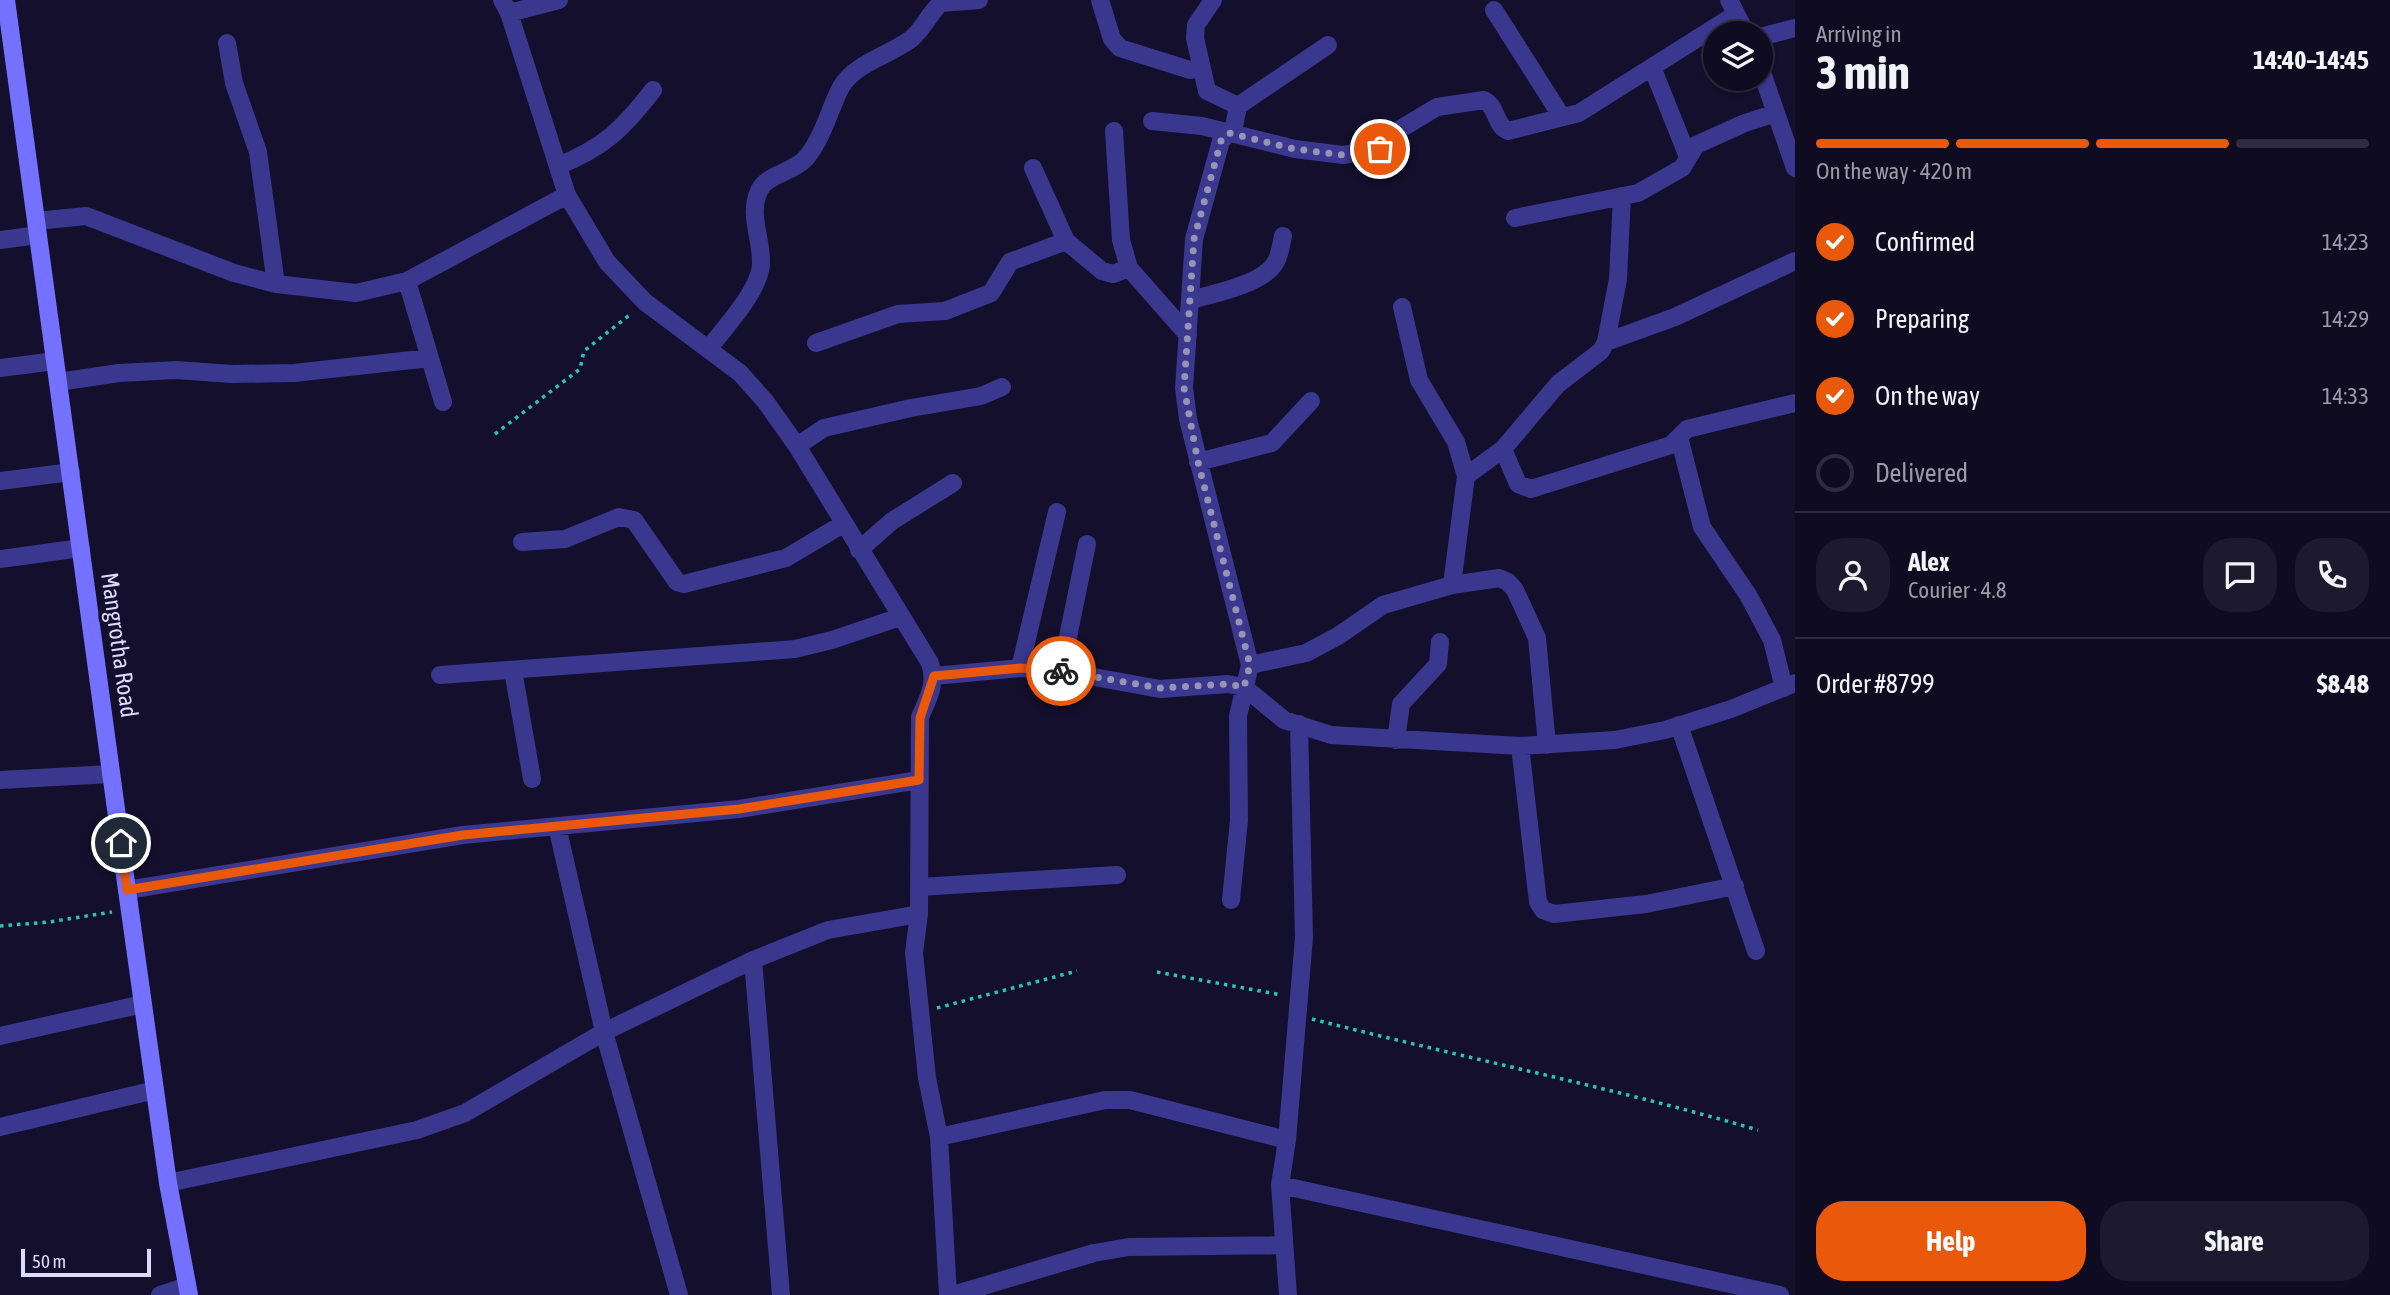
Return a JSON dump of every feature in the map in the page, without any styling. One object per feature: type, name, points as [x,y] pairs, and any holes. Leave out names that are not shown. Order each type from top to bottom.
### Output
[{"type":"main road","name":"Mangrotha Road","points":[[6,0],[5,31],[37,228],[168,1182],[188,1290]]},
{"type":"street","points":[[558,0],[506,6],[567,195],[607,262],[645,302],[740,373],[765,401],[797,446],[930,663],[934,676],[920,718],[919,914],[914,953],[927,1078],[939,1137],[950,1295],[1094,1253],[1129,1247],[1283,1245]]},
{"type":"street","points":[[708,349],[731,321],[759,275],[760,255],[754,205],[759,189],[765,181],[786,173],[805,159],[829,117],[842,85],[864,66],[912,38],[942,2],[979,0]]},
{"type":"street","points":[[1100,0],[1112,39],[1120,48],[1190,71],[1201,68]]},
{"type":"street","points":[[1213,0],[1196,25],[1195,37],[1201,68],[1207,91],[1238,106]]},
{"type":"street","points":[[1152,121],[1202,126],[1295,149],[1343,155],[1380,149],[1397,131],[1437,107],[1484,100],[1489,103],[1499,125],[1508,131],[1579,113],[1652,67],[1733,7]]},
{"type":"street","points":[[1494,10],[1562,117]]},
{"type":"street","points":[[1773,34],[1795,28]]},
{"type":"street","points":[[227,44],[234,83],[258,152],[276,284]]},
{"type":"street","points":[[1231,900],[1240,820],[1238,716],[1250,665],[1198,462],[1184,388],[1194,239],[1221,141],[1234,127],[1238,106],[1243,100],[1328,45]]},
{"type":"street","points":[[1652,67],[1688,157]]},
{"type":"street","points":[[558,166],[587,154],[609,140],[627,125],[653,90]]},
{"type":"street","points":[[1768,91],[1795,168]]},
{"type":"street","points":[[1515,218],[1638,193],[1682,168],[1696,145],[1776,113]]},
{"type":"street","points":[[1114,131],[1121,240],[1129,268],[1188,335]]},
{"type":"street","points":[[1033,168],[1066,241],[1102,271],[1113,274],[1129,268]]},
{"type":"street","points":[[0,240],[86,216],[208,264],[276,284],[356,293],[407,281],[567,195]]},
{"type":"street","points":[[1466,476],[1503,449],[1558,384],[1601,351],[1606,342],[1618,279],[1622,197]]},
{"type":"street","points":[[1190,300],[1236,287],[1267,272],[1276,262],[1283,236]]},
{"type":"street","points":[[816,343],[898,314],[946,311],[991,293],[1010,262],[1066,241]]},
{"type":"street","points":[[1606,342],[1675,317],[1795,261]]},
{"type":"street","points":[[407,281],[443,402]]},
{"type":"street","points":[[1402,307],[1419,380],[1457,442],[1466,476],[1452,585]]},
{"type":"street","points":[[58,382],[119,373],[176,370],[232,374],[294,373],[430,358]]},
{"type":"street","points":[[0,368],[55,361]]},
{"type":"street","points":[[797,446],[824,428],[911,408],[981,396],[1002,387]]},
{"type":"street","points":[[1198,462],[1272,443],[1311,401]]},
{"type":"street","points":[[1503,449],[1518,484],[1531,489],[1671,445],[1687,429],[1795,403]]},
{"type":"street","points":[[934,676],[1020,668],[1061,671],[1160,688],[1227,684],[1244,687],[1284,719],[1331,735],[1396,740],[1520,746],[1615,740],[1679,725],[1789,686],[1772,640],[1748,595],[1702,527],[1679,437]]},
{"type":"street","points":[[0,481],[71,472]]},
{"type":"street","points":[[859,550],[892,521],[953,483]]},
{"type":"street","points":[[1020,668],[1057,512]]},
{"type":"street","points":[[522,542],[565,539],[626,517],[634,520],[677,582],[684,584],[786,558],[844,524]]},
{"type":"street","points":[[1061,671],[1087,544]]},
{"type":"street","points":[[0,559],[81,548]]},
{"type":"street","points":[[1250,665],[1306,653],[1338,636],[1383,604],[1452,585],[1499,578],[1508,582],[1515,590],[1537,638],[1547,744]]},
{"type":"street","points":[[440,675],[795,649],[832,640],[900,617]]},
{"type":"street","points":[[1396,740],[1401,704],[1438,664],[1440,642]]},
{"type":"street","points":[[513,670],[532,779]]},
{"type":"street","points":[[1288,1295],[1280,1185],[1287,1140],[1304,903],[1299,724]]},
{"type":"street","points":[[1679,725],[1706,811],[1756,951]]},
{"type":"street","points":[[1520,746],[1538,902],[1543,910],[1554,914],[1646,904],[1735,886]]},
{"type":"street","points":[[0,780],[111,774]]},
{"type":"street","points":[[127,890],[463,835],[739,809],[919,780]]},
{"type":"street","points":[[557,826],[604,1032],[679,1295]]},
{"type":"street","points":[[919,887],[1117,874]]},
{"type":"street","points":[[168,1182],[417,1130],[465,1113],[604,1032],[753,960],[828,930],[919,914]]},
{"type":"street","points":[[753,960],[781,1295]]},
{"type":"street","points":[[0,1036],[143,1004]]},
{"type":"street","points":[[0,1127],[155,1090]]},
{"type":"street","points":[[939,1137],[1105,1100],[1130,1100],[1287,1140]]},
{"type":"street","points":[[1280,1185],[1780,1295]]},
{"type":"street","points":[[160,1295],[188,1290]]},
{"type":"path","points":[[495,434],[580,369],[584,351],[645,302]]},
{"type":"path","points":[[0,926],[130,910]]},
{"type":"path","points":[[920,1013],[1077,971]]},
{"type":"path","points":[[1157,972],[1298,1007],[1447,1054],[1604,1088],[1758,1130]]},
{"type":"way so far","points":[[1061,671],[1160,688],[1227,684],[1244,687],[1250,665],[1198,462],[1184,388],[1194,239],[1221,141],[1229,133],[1295,149],[1343,155],[1380,149]]},
{"type":"route","points":[[121,843],[127,890],[463,835],[739,809],[919,780],[920,718],[933,688],[934,676],[1020,668],[1061,671]]}]
